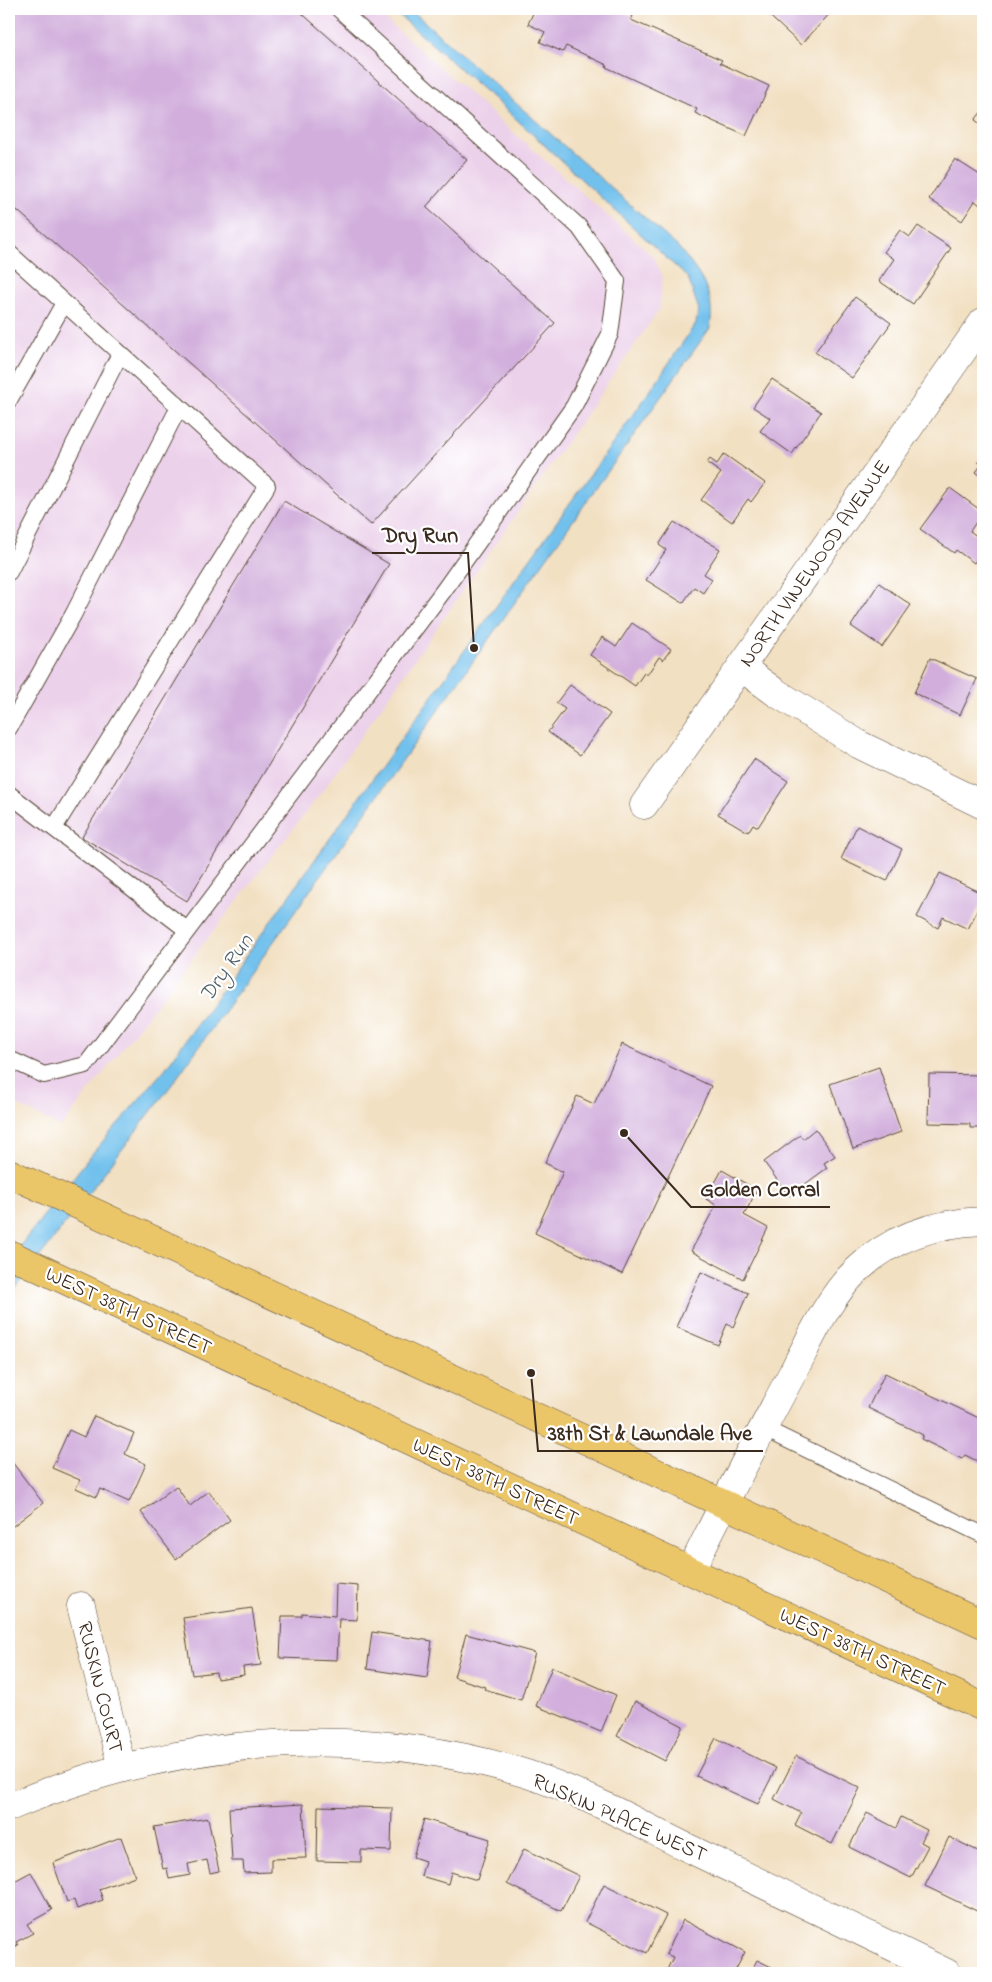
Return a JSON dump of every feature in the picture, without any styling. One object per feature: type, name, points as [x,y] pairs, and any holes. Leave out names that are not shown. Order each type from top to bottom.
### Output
[{"type":"main road","points":[[15,1176],[983,1624]]},
{"type":"main road","name":"WEST 38TH STREET","points":[[9,1254],[983,1707]]},
{"type":"street","name":"NORTH VINEWOOD AVENUE","points":[[644,805],[983,322]]},
{"type":"street","points":[[741,667],[775,692],[860,745],[983,805]]},
{"type":"street","points":[[691,1570],[722,1504],[828,1306],[855,1272],[888,1246],[914,1233],[942,1225],[983,1221]]},
{"type":"street","name":"RUSKIN COURT","points":[[81,1606],[122,1768]]},
{"type":"street","name":"RUSKIN PLACE WEST","points":[[9,1807],[42,1792],[122,1768],[205,1750],[261,1743],[322,1742],[387,1745],[477,1761],[527,1774],[590,1800],[947,1973]]},
{"type":"lane","points":[[9,1059],[44,1075],[86,1065],[455,574],[574,406],[610,334],[617,281],[578,227],[338,9]]},
{"type":"lane","points":[[9,253],[267,486],[54,828]]},
{"type":"lane","points":[[9,400],[64,303]]},
{"type":"lane","points":[[9,572],[120,354]]},
{"type":"lane","points":[[9,728],[73,615],[179,407]]},
{"type":"lane","points":[[9,794],[187,930]]},
{"type":"lane","points":[[763,1428],[983,1535]]},
{"type":"shaded area","points":[[9,9],[374,9],[652,255],[663,277],[659,310],[324,789],[61,1127],[9,1101]]},
{"type":"water","name":"Dry Run","points":[[392,9],[410,9],[679,248],[705,285],[711,305],[710,328],[176,1079],[9,1297],[9,1260],[91,1155],[165,1069],[646,397],[696,323],[699,310],[688,278],[501,105]]},
{"type":"building","points":[[9,9],[297,9],[467,160],[426,207],[555,323],[371,525],[9,203]]},
{"type":"building","points":[[535,9],[615,9],[633,16],[631,20],[722,60],[720,63],[769,86],[746,136],[695,113],[697,109],[606,67],[607,65],[566,46],[563,52],[540,42],[545,32],[528,24]]},
{"type":"building","points":[[762,9],[834,9],[801,45]]},
{"type":"building","points":[[983,110],[983,126],[975,120]]},
{"type":"building","points":[[955,159],[983,177],[983,200],[980,205],[975,201],[962,221],[929,199]]},
{"type":"building","points":[[918,226],[951,248],[913,304],[879,281],[894,259],[884,252],[900,230],[910,237]]},
{"type":"building","points":[[855,297],[891,323],[852,378],[815,352]]},
{"type":"building","points":[[772,379],[821,412],[792,454],[760,431],[770,418],[753,407]]},
{"type":"building","points":[[724,454],[765,483],[751,502],[748,499],[732,522],[701,500],[721,473],[707,463],[710,459],[717,464]]},
{"type":"building","points":[[983,454],[983,478],[976,472],[982,464],[978,462]]},
{"type":"building","points":[[950,488],[983,512],[970,531],[983,541],[983,551],[974,563],[956,550],[954,553],[920,529]]},
{"type":"building","points":[[284,501],[389,564],[187,901],[82,837]]},
{"type":"building","points":[[674,522],[720,549],[704,574],[712,579],[703,593],[694,587],[683,603],[646,580],[666,550],[659,545]]},
{"type":"building","points":[[879,583],[911,605],[882,647],[851,626]]},
{"type":"building","points":[[632,623],[671,649],[663,660],[659,657],[647,675],[644,673],[635,686],[590,655],[602,637],[616,647]]},
{"type":"building","points":[[930,658],[977,679],[960,715],[914,693]]},
{"type":"building","points":[[570,685],[610,714],[580,755],[548,732],[565,709],[556,703]]},
{"type":"building","points":[[754,759],[788,781],[758,827],[753,824],[748,832],[718,814]]},
{"type":"building","points":[[857,826],[902,849],[887,881],[841,859]]},
{"type":"building","points":[[940,873],[983,894],[983,899],[968,929],[943,917],[938,928],[917,917]]},
{"type":"building","points":[[622,1044],[711,1086],[622,1274],[535,1233],[563,1172],[545,1163],[577,1096],[594,1104]]},
{"type":"building","points":[[879,1067],[901,1132],[853,1149],[830,1084]]},
{"type":"building","points":[[929,1074],[983,1075],[983,1128],[970,1128],[970,1124],[928,1123]]},
{"type":"building","points":[[815,1129],[835,1156],[824,1163],[827,1168],[789,1196],[764,1162],[800,1135],[803,1139]]},
{"type":"building","points":[[722,1170],[757,1190],[744,1215],[768,1228],[743,1279],[691,1251],[716,1205],[706,1199]]},
{"type":"building","points":[[701,1272],[748,1293],[733,1327],[727,1324],[718,1345],[676,1327]]},
{"type":"building","points":[[885,1373],[983,1420],[983,1464],[965,1455],[962,1459],[921,1439],[923,1435],[868,1408]]},
{"type":"building","points":[[94,1416],[134,1433],[125,1454],[146,1464],[129,1502],[100,1489],[96,1497],[76,1488],[80,1480],[52,1468],[69,1430],[84,1437]]},
{"type":"building","points":[[9,1458],[43,1503],[9,1529]]},
{"type":"building","points":[[176,1486],[190,1506],[209,1491],[230,1520],[176,1559],[141,1512]]},
{"type":"building","points":[[336,1584],[358,1586],[357,1620],[339,1619],[337,1660],[280,1658],[282,1616],[302,1616],[302,1613],[335,1616]]},
{"type":"building","points":[[252,1608],[261,1665],[243,1667],[244,1675],[217,1679],[216,1672],[192,1675],[183,1618]]},
{"type":"building","points":[[372,1632],[432,1641],[427,1678],[367,1669]]},
{"type":"building","points":[[466,1634],[535,1653],[521,1700],[484,1689],[485,1687],[454,1677]]},
{"type":"building","points":[[552,1667],[616,1695],[601,1732],[536,1706]]},
{"type":"building","points":[[9,1701],[15,1713],[9,1716]]},
{"type":"building","points":[[635,1701],[683,1726],[665,1761],[617,1736]]},
{"type":"building","points":[[716,1738],[776,1768],[758,1804],[696,1776]]},
{"type":"building","points":[[796,1756],[860,1788],[832,1844],[795,1825],[801,1813],[774,1799]]},
{"type":"building","points":[[303,1804],[306,1858],[271,1859],[271,1872],[244,1873],[243,1861],[232,1861],[229,1808]]},
{"type":"building","points":[[318,1806],[392,1808],[391,1851],[361,1850],[361,1862],[317,1861]]},
{"type":"building","points":[[867,1813],[896,1828],[901,1817],[927,1830],[921,1842],[928,1846],[911,1878],[849,1847]]},
{"type":"building","points":[[208,1818],[219,1871],[210,1873],[207,1860],[188,1864],[190,1875],[169,1879],[167,1868],[163,1869],[154,1827]]},
{"type":"building","points":[[424,1819],[490,1839],[477,1880],[451,1872],[448,1884],[421,1876],[425,1861],[413,1857]]},
{"type":"building","points":[[121,1837],[135,1876],[99,1889],[103,1900],[77,1909],[74,1900],[67,1902],[53,1863]]},
{"type":"building","points":[[949,1837],[980,1852],[983,1847],[983,1914],[925,1886]]},
{"type":"building","points":[[524,1849],[579,1876],[561,1911],[507,1884]]},
{"type":"building","points":[[31,1872],[52,1910],[27,1924],[33,1933],[16,1942],[18,1945],[9,1949],[9,1884]]},
{"type":"building","points":[[604,1884],[666,1915],[647,1953],[585,1922]]},
{"type":"building","points":[[683,1920],[745,1952],[734,1973],[666,1972],[673,1957],[666,1954]]},
{"type":"building","points":[[757,1960],[784,1973],[750,1973]]},
{"type":"place","name":"Dry Run","points":[[474,648]]},
{"type":"place","name":"Golden Corral","points":[[624,1133]]},
{"type":"place","name":"38th St & Lawndale Ave","points":[[531,1373]]}]
